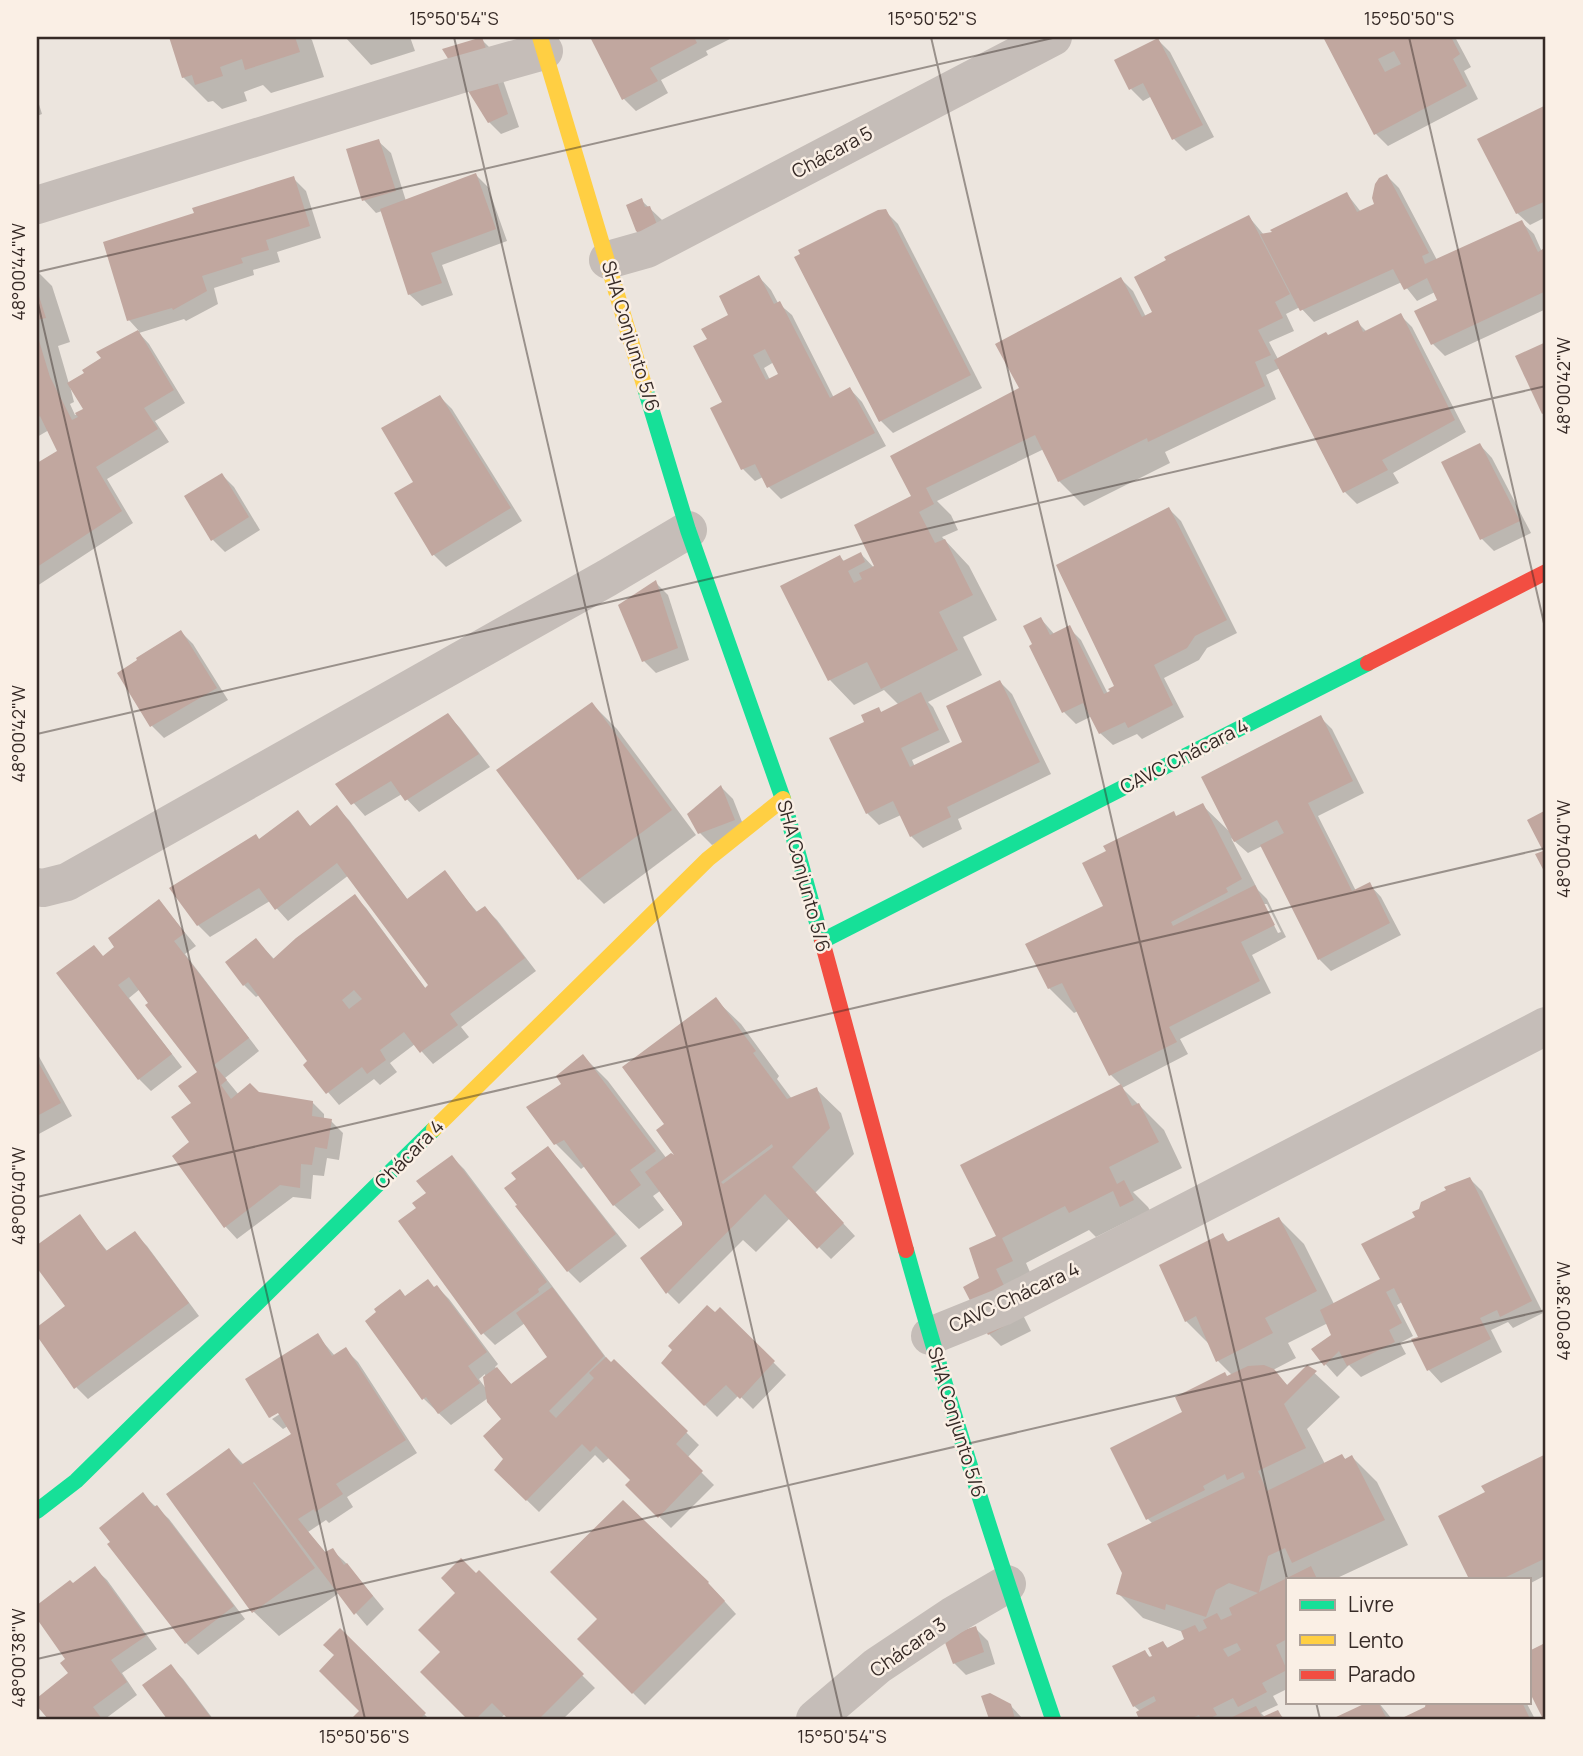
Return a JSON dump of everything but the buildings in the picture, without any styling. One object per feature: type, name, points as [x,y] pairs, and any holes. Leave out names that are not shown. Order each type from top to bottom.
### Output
[{"type":"street","name":"Chácara 5","points":[[608,260],[647,249],[1053,37]]},
{"type":"street","name":"SHA Conjunto 5/6","points":[[542,44],[688,530],[783,799],[930,1336],[1007,1584],[1053,1719]]},
{"type":"street","points":[[37,205],[455,76],[542,44]]},
{"type":"street","points":[[37,887],[66,882],[688,530]]},
{"type":"street","name":"CAVC Chácara 4","points":[[822,941],[1546,572]]},
{"type":"street","name":"Chácara 4","points":[[37,1511],[76,1481],[708,859],[783,799]]},
{"type":"street","name":"CAVC Chácara 4","points":[[930,1336],[1002,1307],[1546,1026]]},
{"type":"street","name":"Chácara 3","points":[[815,1719],[877,1666],[952,1616],[1007,1584]]},
{"type":"traffic: fast","points":[[645,388],[688,530],[783,799],[822,941]]},
{"type":"traffic: fast","points":[[822,941],[1368,663]]},
{"type":"traffic: fast","points":[[37,1511],[76,1481],[434,1129]]},
{"type":"traffic: fast","points":[[906,1250],[976,1486],[1053,1719]]},
{"type":"traffic: slow","points":[[540,37],[645,388]]},
{"type":"traffic: slow","points":[[434,1129],[708,859],[783,799]]},
{"type":"traffic: jam","points":[[1368,663],[1546,572]]},
{"type":"traffic: jam","points":[[822,941],[906,1250]]}]
